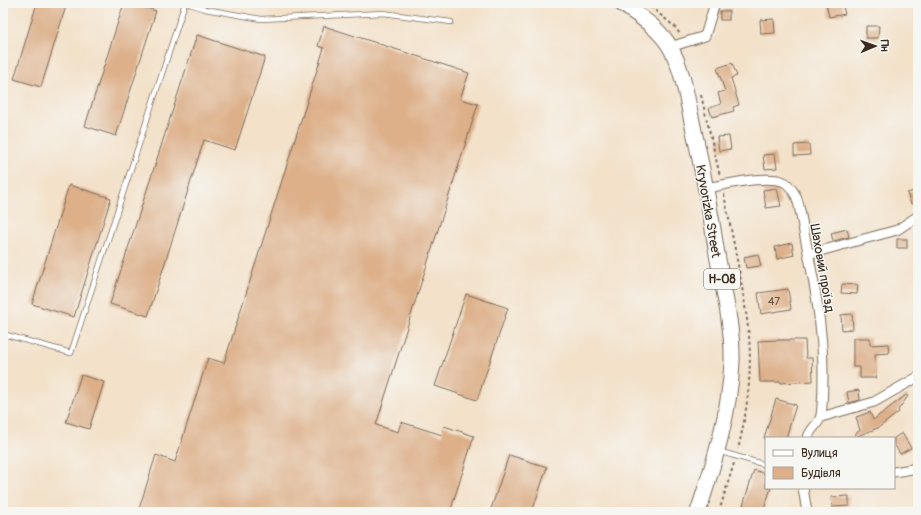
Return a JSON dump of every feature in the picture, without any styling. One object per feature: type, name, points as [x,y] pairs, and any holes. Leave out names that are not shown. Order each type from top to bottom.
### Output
[{"type":"main road","name":"Kryvorizka Street","points":[[627,5],[656,30],[670,47],[683,79],[706,188],[731,341],[732,361],[724,420],[717,450],[698,512]]},
{"type":"street","points":[[670,47],[704,36],[715,3]]},
{"type":"street","name":"Шаховий проїзд","points":[[706,188],[762,179],[774,179],[785,182],[795,196],[799,207],[809,254],[820,326],[823,372],[821,417]]},
{"type":"street","points":[[809,254],[897,230],[918,216]]},
{"type":"street","points":[[808,437],[808,434],[821,417],[874,402],[918,377]]},
{"type":"street","points":[[895,472],[918,468]]},
{"type":"street","points":[[803,489],[807,512]]},
{"type":"street","points":[[802,512],[805,502]]},
{"type":"lane","points":[[3,334],[71,353],[186,3],[261,19],[383,13],[450,22]]},
{"type":"lane","points":[[717,450],[765,465]]},
{"type":"building","points":[[37,3],[67,3],[41,87],[14,79]]},
{"type":"building","points":[[124,3],[131,3],[156,11],[116,136],[85,126]]},
{"type":"building","points":[[826,3],[842,3],[845,14],[829,17]]},
{"type":"building","points":[[720,11],[729,11],[729,20],[720,20]]},
{"type":"building","points":[[774,19],[775,33],[761,34],[760,20]]},
{"type":"building","points":[[324,26],[469,73],[460,99],[478,104],[376,425],[398,432],[401,422],[442,435],[444,426],[474,436],[450,512],[138,512],[156,455],[175,462],[208,358],[224,363],[324,48],[318,46]]},
{"type":"building","points":[[866,26],[879,26],[878,38],[866,38]]},
{"type":"building","points":[[197,35],[265,57],[235,150],[204,140],[148,316],[110,304]]},
{"type":"building","points":[[732,63],[737,76],[731,78],[739,105],[733,107],[734,111],[712,117],[709,108],[721,104],[718,93],[725,91],[717,68]]},
{"type":"building","points":[[729,136],[731,149],[719,151],[717,137]]},
{"type":"building","points":[[809,144],[810,155],[794,156],[794,145]]},
{"type":"building","points":[[775,154],[777,168],[765,169],[763,155]]},
{"type":"building","points":[[69,185],[111,198],[74,317],[32,304]]},
{"type":"building","points":[[777,188],[781,206],[766,208],[763,190]]},
{"type":"building","points":[[918,190],[918,202],[911,204],[907,193]]},
{"type":"building","points":[[847,229],[849,237],[833,241],[831,233]]},
{"type":"building","points":[[897,239],[907,239],[907,248],[897,248]]},
{"type":"building","points":[[792,243],[794,255],[777,259],[775,247]]},
{"type":"building","points":[[758,254],[761,266],[746,268],[744,257]]},
{"type":"building","points":[[842,284],[858,285],[857,294],[841,293]]},
{"type":"building","points":[[788,289],[791,309],[761,314],[758,293]]},
{"type":"building","points":[[466,294],[508,308],[477,400],[435,386]]},
{"type":"building","points":[[852,314],[853,329],[842,330],[841,315]]},
{"type":"building","points":[[853,338],[870,338],[870,345],[888,344],[889,353],[875,354],[876,378],[860,378],[860,367],[853,367]]},
{"type":"building","points":[[805,340],[806,358],[812,358],[813,381],[781,383],[760,382],[758,341]]},
{"type":"building","points":[[81,375],[104,382],[89,429],[66,422]]},
{"type":"building","points":[[859,390],[860,400],[849,403],[847,392]]},
{"type":"building","points":[[906,395],[908,396],[898,410],[899,412],[878,428],[855,437],[854,435],[860,430],[856,417],[870,412],[873,420]]},
{"type":"building","points":[[776,399],[796,405],[786,437],[764,438]]},
{"type":"building","points":[[902,433],[911,448],[900,454],[895,446],[895,437]]},
{"type":"building","points":[[509,455],[547,467],[532,512],[490,512]]},
{"type":"building","points":[[754,470],[765,474],[765,489],[771,489],[763,512],[741,512]]},
{"type":"building","points":[[849,496],[849,506],[832,507],[831,497]]}]
